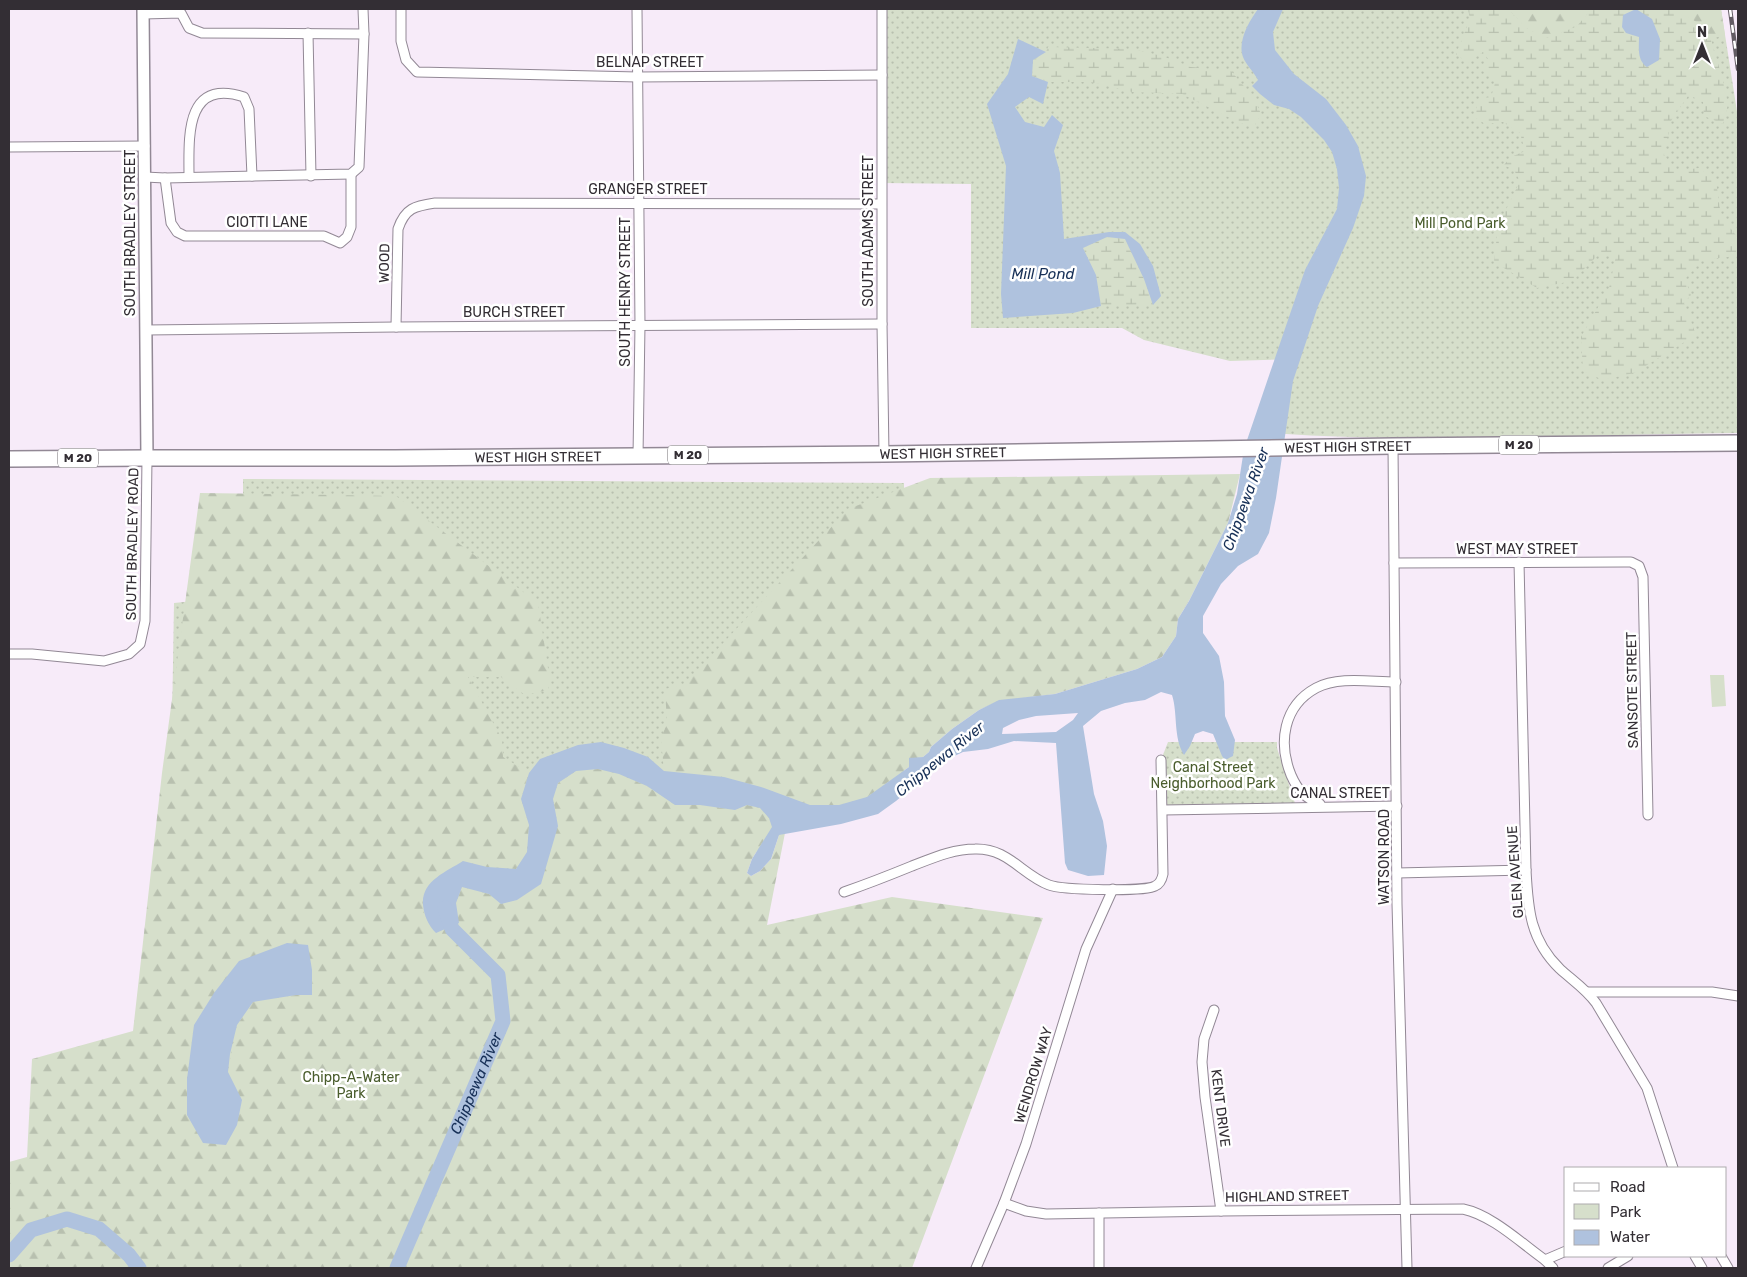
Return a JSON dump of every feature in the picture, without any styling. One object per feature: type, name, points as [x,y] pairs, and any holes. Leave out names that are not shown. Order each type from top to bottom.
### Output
[{"type":"main road","name":"WEST HIGH STREET","points":[[148,458],[884,454],[1738,443]]},
{"type":"main road","name":"M 20","points":[[9,459],[148,458]]},
{"type":"street","points":[[145,177],[311,176],[351,174],[359,168],[364,34],[363,9]]},
{"type":"street","name":"BELNAP STREET","points":[[401,9],[401,41],[406,60],[417,72],[638,77],[882,76]]},
{"type":"street","name":"SOUTH HENRY STREET","points":[[637,9],[640,325],[638,456]]},
{"type":"street","name":"SOUTH ADAMS STREET","points":[[882,9],[884,454]]},
{"type":"street","points":[[143,12],[181,11],[189,28],[202,33],[364,34]]},
{"type":"street","name":"SOUTH BRADLEY STREET","points":[[143,12],[148,458]]},
{"type":"street","points":[[308,33],[311,176]]},
{"type":"street","points":[[189,177],[189,138],[194,114],[208,96],[219,92],[230,92],[244,97],[250,109],[252,176]]},
{"type":"street","points":[[9,147],[145,146]]},
{"type":"street","name":"CIOTTI LANE","points":[[166,178],[171,223],[177,232],[185,236],[324,236],[340,243],[348,237],[351,227],[351,174]]},
{"type":"street","name":"GRANGER STREET","points":[[415,206],[435,203],[882,204]]},
{"type":"street","name":"WOOD","points":[[396,327],[398,228],[402,218],[415,206]]},
{"type":"street","name":"BURCH STREET","points":[[146,330],[882,324]]},
{"type":"street","name":"WATSON ROAD","points":[[1393,446],[1397,874],[1407,1268]]},
{"type":"street","name":"SOUTH BRADLEY ROAD","points":[[9,654],[32,654],[104,661],[129,654],[140,644],[146,621],[148,458]]},
{"type":"street","name":"GLEN AVENUE","points":[[1519,562],[1526,870],[1530,910],[1538,940],[1555,963],[1588,992],[1604,1014],[1647,1088],[1673,1167]]},
{"type":"street","name":"WEST MAY STREET","points":[[1394,564],[1631,562],[1639,566]]},
{"type":"street","name":"SANSOTE STREET","points":[[1639,566],[1643,577],[1648,815]]},
{"type":"street","points":[[1327,806],[1307,798],[1294,780],[1286,762],[1284,750],[1284,734],[1288,719],[1307,694],[1324,685],[1343,681],[1396,682]]},
{"type":"street","points":[[844,892],[937,856],[974,849],[992,851],[1005,856],[1036,879],[1054,887],[1113,889],[1150,888],[1157,886],[1161,881],[1164,869],[1161,760]]},
{"type":"street","name":"CANAL STREET","points":[[1163,810],[1397,806]]},
{"type":"street","points":[[1397,874],[1526,870]]},
{"type":"street","name":"WENDROW WAY","points":[[976,1268],[1004,1203],[1032,1126],[1083,957],[1113,889]]},
{"type":"street","points":[[1588,992],[1712,992],[1738,996]]},
{"type":"street","name":"KENT DRIVE","points":[[1214,1010],[1204,1039],[1202,1067],[1222,1211]]},
{"type":"street","name":"HIGHLAND STREET","points":[[1004,1203],[1040,1214],[1406,1209],[1469,1210],[1489,1219],[1546,1260],[1553,1268]]},
{"type":"street","points":[[1099,1213],[1099,1268]]},
{"type":"street","points":[[1546,1260],[1564,1252]]},
{"type":"street","points":[[1608,1268],[1626,1257]]},
{"type":"street","points":[[1696,1257],[1702,1268]]},
{"type":"street","points":[[1722,1257],[1728,1268]]},
{"type":"green space","name":"Mill Pond Park","points":[[882,9],[1721,9],[1738,118],[1738,433],[1504,438],[1387,438],[1270,433],[1293,359],[1230,361],[1144,340],[1122,328],[971,328],[971,184],[881,183]]},
{"type":"green space","points":[[1468,9],[1508,9],[1526,28],[1546,38],[1576,27],[1592,9],[1676,9],[1696,22],[1711,39],[1728,104],[1723,124],[1704,116],[1703,102],[1688,96],[1671,121],[1664,155],[1676,171],[1699,168],[1716,181],[1721,216],[1738,238],[1736,256],[1702,260],[1685,279],[1691,295],[1684,303],[1696,335],[1634,373],[1603,380],[1583,371],[1581,337],[1609,288],[1616,256],[1599,254],[1572,281],[1537,288],[1494,262],[1498,226],[1520,181],[1514,170],[1504,165],[1511,157],[1525,151],[1520,133],[1503,122],[1485,124],[1476,118],[1477,99],[1491,97],[1496,80],[1483,71],[1488,59],[1483,52],[1467,63],[1456,54],[1470,19]]},
{"type":"green space","points":[[1508,9],[1592,9],[1576,27],[1546,38],[1526,28]]},
{"type":"green space","points":[[1674,9],[1721,9],[1725,35],[1711,39],[1696,22]]},
{"type":"green space","points":[[1048,47],[1132,49],[1162,56],[1191,67],[1231,71],[1254,98],[1261,114],[1254,127],[1240,123],[1182,94],[1132,92],[1091,82],[1048,82],[1032,76],[1033,60],[1046,52]]},
{"type":"green space","points":[[1107,237],[1125,239],[1144,279],[1153,305],[1101,306],[1096,275],[1083,248]]},
{"type":"green space","points":[[1240,474],[1228,523],[1178,619],[1176,636],[1162,657],[1137,669],[1055,694],[999,701],[979,710],[952,729],[931,747],[929,752],[923,757],[914,759],[909,767],[867,797],[839,805],[810,805],[761,787],[724,778],[664,771],[661,740],[667,722],[665,689],[685,684],[848,509],[930,478]]},
{"type":"green space","name":"Chipp-A-Water Park","points":[[243,479],[904,483],[904,791],[803,819],[163,1268],[174,603],[243,596]]},
{"type":"green space","points":[[200,493],[396,496],[538,603],[550,681],[548,690],[525,695],[501,677],[468,677],[502,739],[503,757],[529,773],[521,799],[529,825],[527,852],[516,869],[487,867],[463,861],[422,895],[423,912],[431,927],[456,903],[462,887],[489,894],[501,904],[558,826],[553,799],[558,783],[576,771],[598,769],[619,774],[647,786],[675,805],[700,805],[735,810],[747,805],[760,808],[769,818],[772,827],[752,859],[747,873],[751,876],[760,871],[771,859],[779,835],[785,833],[767,925],[892,897],[1043,918],[912,1268],[9,1268],[9,1162],[27,1157],[32,1059],[133,1031],[162,773]],"holes":[[[312,970],[312,995],[296,995],[253,1002],[237,1025],[228,1072],[187,1115],[187,1079],[194,1025]]]},
{"type":"green space","points":[[1710,675],[1724,675],[1726,706],[1712,707]]},
{"type":"green space","name":"Canal Street Neighborhood Park","points":[[1168,742],[1277,742],[1277,748],[1296,806],[1163,810],[1161,760]]},
{"type":"water","points":[[1258,9],[1283,9],[1273,32],[1275,50],[1294,74],[1326,99],[1346,125],[1358,146],[1366,176],[1364,196],[1353,228],[1318,306],[1293,381],[1269,533],[1258,554],[1238,566],[1221,584],[1203,616],[1203,633],[1219,656],[1224,682],[1225,716],[1235,740],[1233,756],[1225,760],[1213,734],[1203,731],[1195,734],[1184,755],[1178,741],[1172,695],[1161,692],[1145,700],[1125,703],[1101,711],[1083,726],[1094,794],[1103,821],[1107,846],[1104,875],[1088,876],[1068,870],[1065,863],[1056,743],[1014,741],[988,749],[963,752],[944,761],[878,814],[841,824],[779,835],[771,859],[760,871],[751,876],[747,873],[752,859],[772,827],[769,818],[760,808],[747,805],[735,810],[700,805],[675,805],[647,786],[619,774],[598,769],[576,771],[558,783],[553,799],[558,826],[541,884],[517,900],[501,904],[489,894],[462,887],[456,903],[459,923],[436,933],[427,920],[423,905],[423,897],[430,883],[442,873],[463,861],[487,867],[516,869],[527,852],[529,825],[521,799],[529,773],[540,759],[578,745],[601,742],[648,757],[664,771],[724,777],[761,787],[810,805],[839,805],[867,797],[909,767],[909,758],[923,757],[929,752],[931,747],[952,729],[979,710],[999,700],[1055,694],[1137,669],[1162,657],[1176,636],[1178,619],[1228,523],[1237,494],[1244,449],[1305,270],[1337,209],[1339,188],[1337,169],[1332,152],[1324,140],[1301,117],[1289,109],[1274,105],[1252,86],[1258,80],[1244,60],[1242,44],[1245,31]],"holes":[[[1078,713],[1073,720],[1056,732],[1002,734],[1003,728],[1019,720],[1036,716]]]},
{"type":"water","points":[[1636,9],[1652,19],[1660,39],[1659,60],[1647,67],[1640,57],[1639,37],[1626,33],[1622,27],[1623,15]]},
{"type":"water","name":"Mill Pond","points":[[1018,39],[1046,52],[1033,60],[1032,76],[1048,82],[1043,104],[1029,97],[1015,107],[1025,122],[1044,127],[1052,115],[1063,125],[1054,151],[1060,173],[1064,239],[1109,232],[1125,232],[1140,244],[1153,266],[1161,296],[1153,305],[1144,279],[1125,239],[1107,237],[1083,248],[1096,275],[1101,306],[1073,313],[1003,318],[1001,294],[1006,166],[987,104],[1008,74]]},
{"type":"water","points":[[287,943],[308,945],[312,970],[312,995],[296,995],[253,1002],[237,1025],[230,1054],[228,1072],[242,1100],[237,1125],[226,1145],[203,1143],[187,1115],[187,1079],[194,1025],[214,993],[239,961]]},
{"type":"waterway","name":"Chippewa River","points":[[397,1268],[503,1021],[498,975],[452,929],[445,908]]},
{"type":"waterway","name":"Chippewa River","points":[[9,1255],[31,1230],[67,1219],[99,1229],[129,1255],[139,1268]]},
{"type":"railway","points":[[1730,9],[1738,69]]}]
